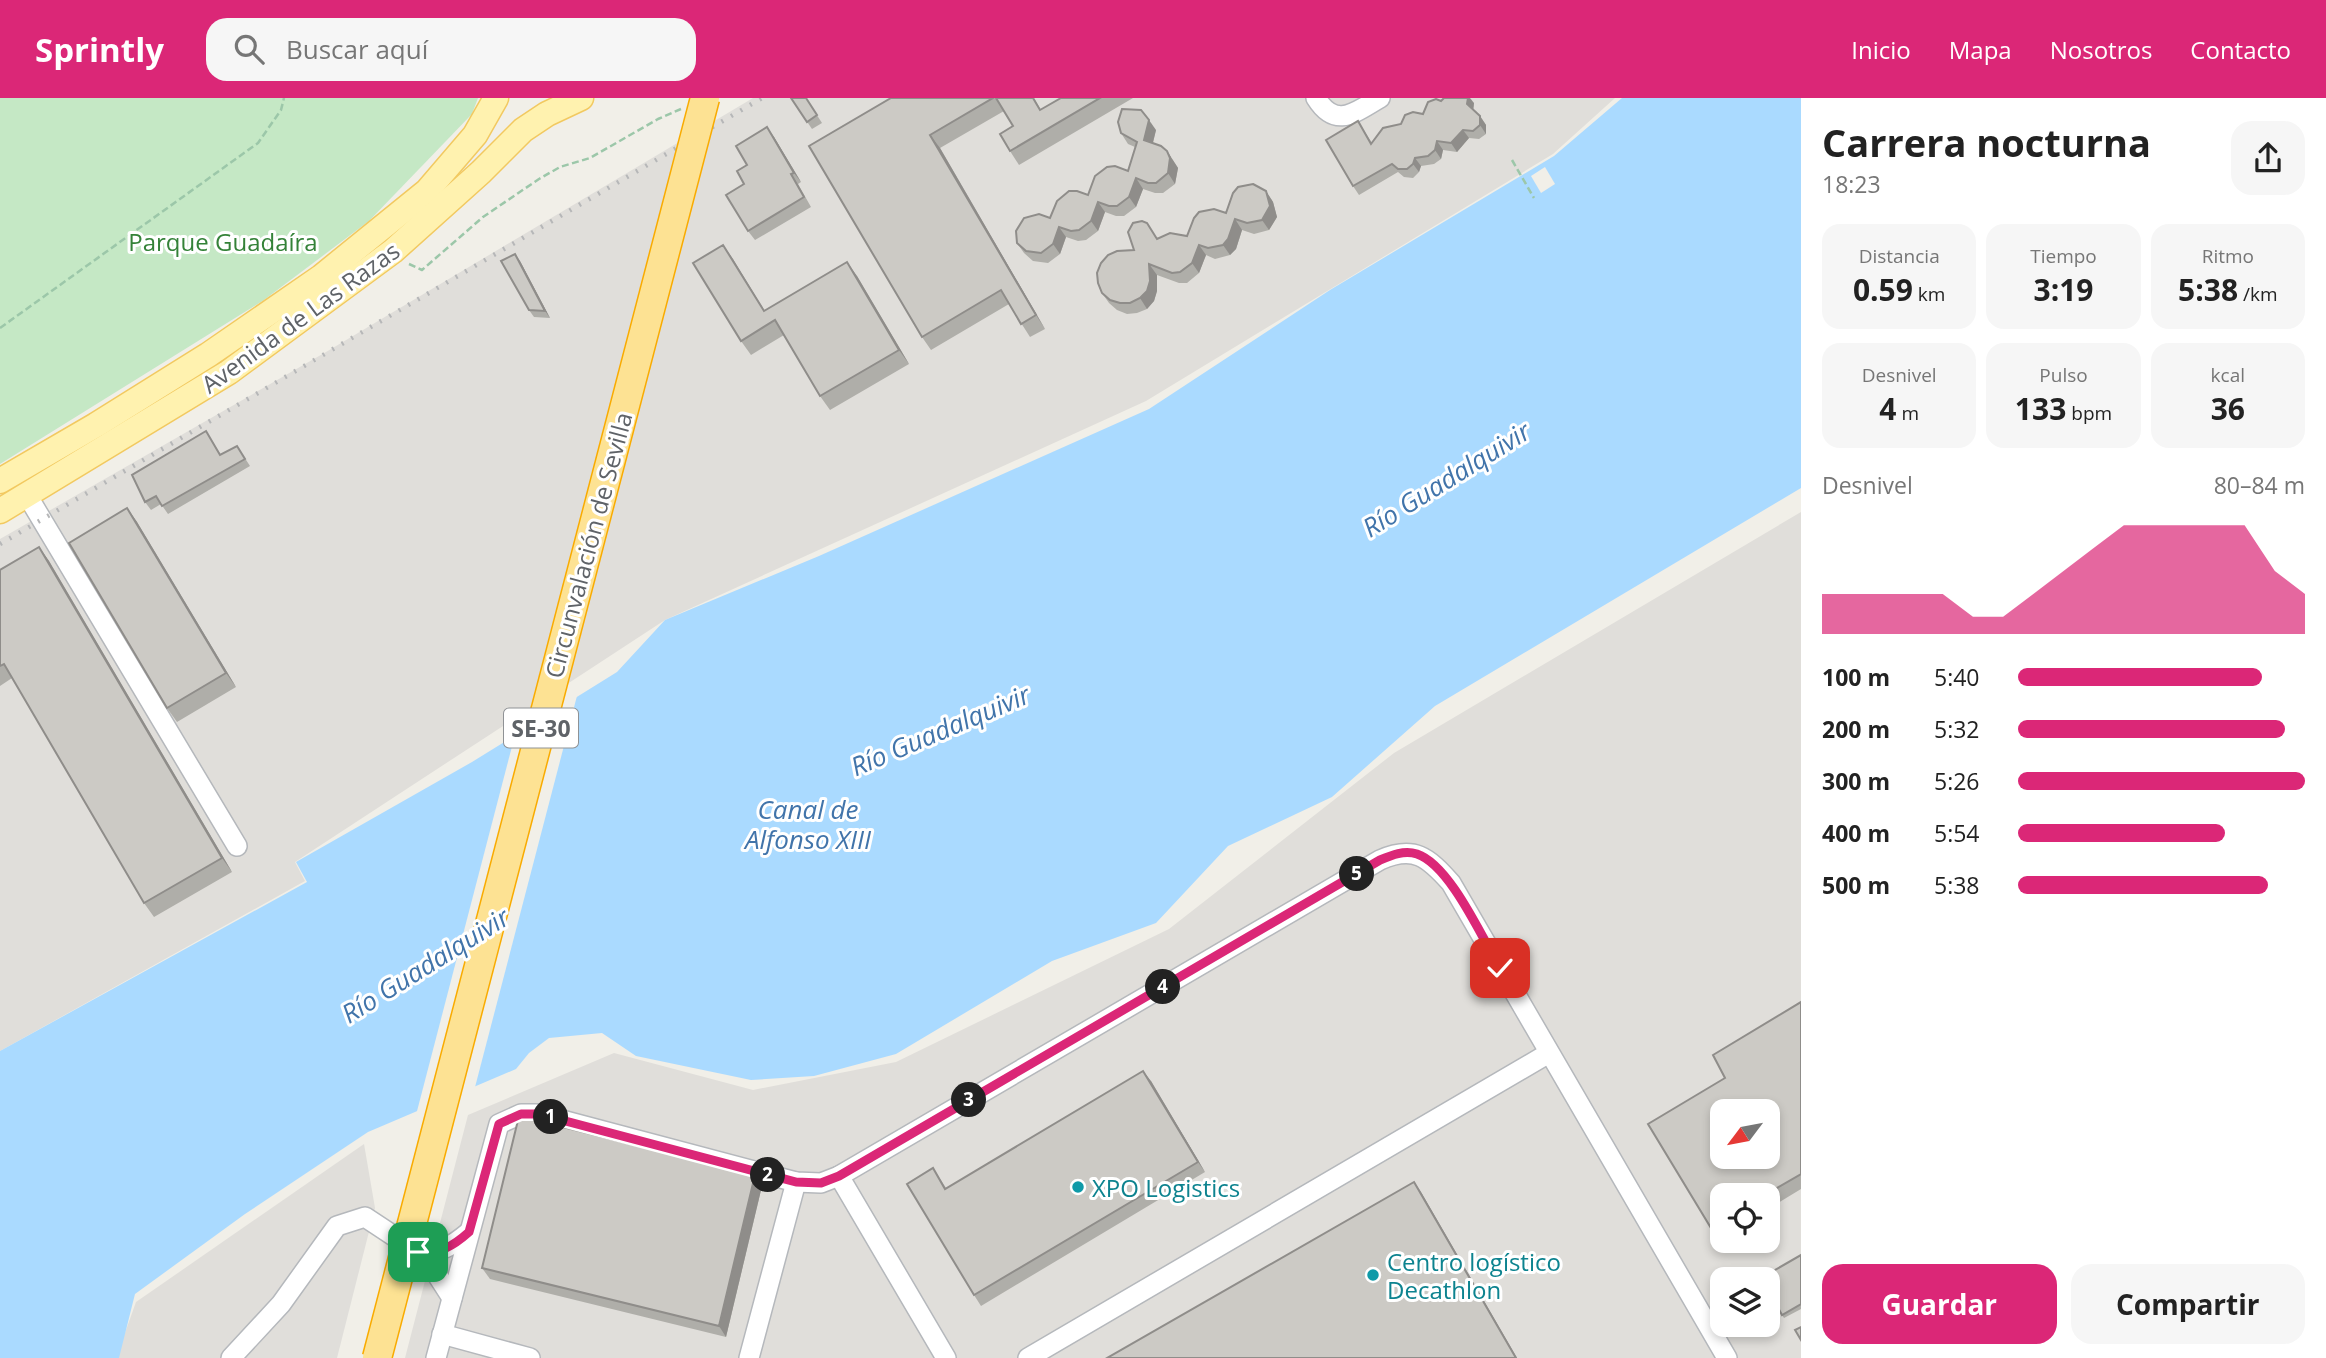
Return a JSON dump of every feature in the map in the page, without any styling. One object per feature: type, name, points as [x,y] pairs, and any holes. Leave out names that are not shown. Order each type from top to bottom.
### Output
[{"type":"highway","name":"Circunvalación de Sevilla","points":[[377,1358],[694,103]]},
{"type":"main road","name":"Avenida de Las Razas","points":[[0,481],[197,362],[321,277],[427,191],[475,135],[496,98]]},
{"type":"main road","name":"Avenida de Las Razas","points":[[0,511],[229,372],[393,251],[481,172],[523,130],[547,114],[581,98]]},
{"type":"main road","points":[[581,98],[595,98]]},
{"type":"street","points":[[1316,98],[1330,114],[1344,117],[1380,98]]},
{"type":"street","points":[[27,495],[237,846]]},
{"type":"street","points":[[436,1358],[499,1124],[521,1114],[539,1114],[796,1182],[821,1183],[839,1176],[1380,860],[1397,853],[1416,853],[1434,864],[1451,883],[1727,1358]]},
{"type":"street","points":[[1028,1358],[1549,1053]]},
{"type":"street","points":[[839,1176],[946,1358]]},
{"type":"street","points":[[749,1358],[796,1182]]},
{"type":"street","points":[[231,1358],[281,1304],[337,1226],[365,1217],[418,1252],[434,1270],[452,1298]]},
{"type":"street","points":[[418,1252],[438,1252],[456,1243],[469,1232]]},
{"type":"street","points":[[442,1334],[530,1358]]},
{"type":"path","points":[[0,328],[258,143],[281,110],[284,98]]},
{"type":"path","points":[[393,251],[412,268],[422,270],[483,217],[539,178],[560,167],[590,158],[658,119],[694,103]]},
{"type":"path","points":[[1512,160],[1534,198]]},
{"type":"shaded area","points":[[753,98],[1615,98],[1553,154],[1146,401],[665,620],[295,862],[305,881],[0,1051],[0,539],[326,352]]},
{"type":"shaded area","points":[[1801,512],[1801,1358],[405,1358],[468,1115],[614,1053],[753,1090],[896,1062],[1169,929],[1394,753]]},
{"type":"shaded area","points":[[364,1144],[375,1208],[337,1358],[116,1358],[136,1302]]},
{"type":"green space","name":"Parque Guadaíra","points":[[0,98],[478,98],[472,114],[369,221],[264,300],[0,464]]},
{"type":"water","name":"Canal de Alfonso XIII","points":[[1622,98],[1801,98],[1801,488],[1435,706],[1332,797],[1228,846],[1156,923],[1052,961],[896,1054],[814,1076],[751,1080],[636,1056],[602,1033],[549,1038],[529,1053],[516,1069],[368,1132],[245,1214],[135,1294],[119,1358],[0,1358],[0,1051],[307,882],[296,862],[472,762],[617,672],[665,620],[819,556],[1149,409],[1330,290],[1554,156]]},
{"type":"pier","points":[[1545,167],[1555,184],[1541,193],[1531,176]]},
{"type":"pier","points":[[578,692],[474,1091],[416,1115],[516,731]]},
{"type":"building","points":[[791,98],[806,98],[817,115],[807,122]]},
{"type":"building","points":[[891,98],[993,98],[930,135],[1036,315],[1021,324],[1001,290],[922,337],[809,146]]},
{"type":"building","points":[[996,98],[1033,98],[1040,110],[1061,98],[1100,98],[1010,151],[1000,134],[1013,126]]},
{"type":"building","points":[[1444,98],[1468,98],[1467,104],[1480,116],[1480,125],[1473,131],[1463,130],[1451,143],[1437,141],[1435,150],[1428,156],[1415,158],[1407,169],[1398,169],[1392,164],[1353,186],[1326,140],[1358,121],[1371,144],[1383,128],[1401,124],[1405,115],[1413,112],[1423,114],[1428,102],[1436,99],[1441,101]]},
{"type":"building","points":[[1122,109],[1141,110],[1149,120],[1144,140],[1167,151],[1170,158],[1168,173],[1156,183],[1136,178],[1129,197],[1117,206],[1098,202],[1091,221],[1079,230],[1071,231],[1059,227],[1053,244],[1041,253],[1026,251],[1017,243],[1016,231],[1024,218],[1039,214],[1050,218],[1057,201],[1069,191],[1088,195],[1095,176],[1107,167],[1115,166],[1128,171],[1137,142],[1121,133],[1118,122]]},
{"type":"building","points":[[767,127],[794,173],[791,174],[804,197],[748,231],[726,195],[744,184],[737,171],[747,165],[736,146]]},
{"type":"building","points":[[1253,184],[1266,191],[1270,206],[1262,220],[1247,223],[1235,219],[1223,245],[1208,248],[1199,245],[1192,263],[1180,272],[1172,273],[1149,264],[1150,281],[1147,291],[1130,303],[1110,300],[1102,293],[1097,273],[1101,263],[1108,255],[1117,251],[1134,250],[1128,232],[1133,223],[1147,223],[1157,239],[1170,233],[1187,236],[1199,212],[1214,209],[1226,213],[1238,187]]},
{"type":"building","points":[[723,245],[764,311],[847,262],[899,350],[820,396],[775,320],[741,341],[693,263]]},
{"type":"building","points":[[515,254],[545,311],[529,310],[501,261]]},
{"type":"building","points":[[206,431],[220,455],[237,446],[245,459],[162,506],[156,496],[145,502],[132,475]]},
{"type":"building","points":[[127,508],[226,673],[167,708],[69,543]]},
{"type":"building","points":[[39,547],[222,858],[144,903],[4,664],[0,666],[0,570]]},
{"type":"building","points":[[1801,1002],[1801,1174],[1780,1186],[1780,1183],[1710,1183],[1710,1226],[1648,1124],[1725,1078],[1713,1055]]},
{"type":"building","name":"XPO Logistics","points":[[1143,1071],[1198,1162],[974,1295],[907,1184],[933,1168],[945,1189]]},
{"type":"building","points":[[519,1116],[755,1175],[719,1326],[482,1268]]},
{"type":"building","name":"Centro logístico Decathlon","points":[[1414,1182],[1516,1358],[1107,1358]]},
{"type":"building","points":[[1801,1255],[1801,1304],[1782,1315],[1780,1311],[1780,1267]]},
{"type":"building","points":[[1801,1327],[1801,1340],[1795,1330]]},
{"type":"railway","points":[[0,544],[762,98]]},
{"type":"place","name":"XPO Logistics","points":[[1078,1187]]},
{"type":"place","name":"Centro logístico Decathlon","points":[[1373,1275]]},
{"type":"route","points":[[418,1252],[438,1252],[456,1243],[469,1232],[499,1124],[521,1114],[539,1114],[796,1182],[821,1183],[839,1176],[1380,860],[1397,853],[1416,853],[1434,864],[1451,883],[1500,968]]},
{"type":"water label","name":"Río Guadalquivir","points":[[1446,479]]},
{"type":"water label","name":"Río Guadalquivir","points":[[940,730]]},
{"type":"water label","name":"Río Guadalquivir","points":[[425,965]]}]
